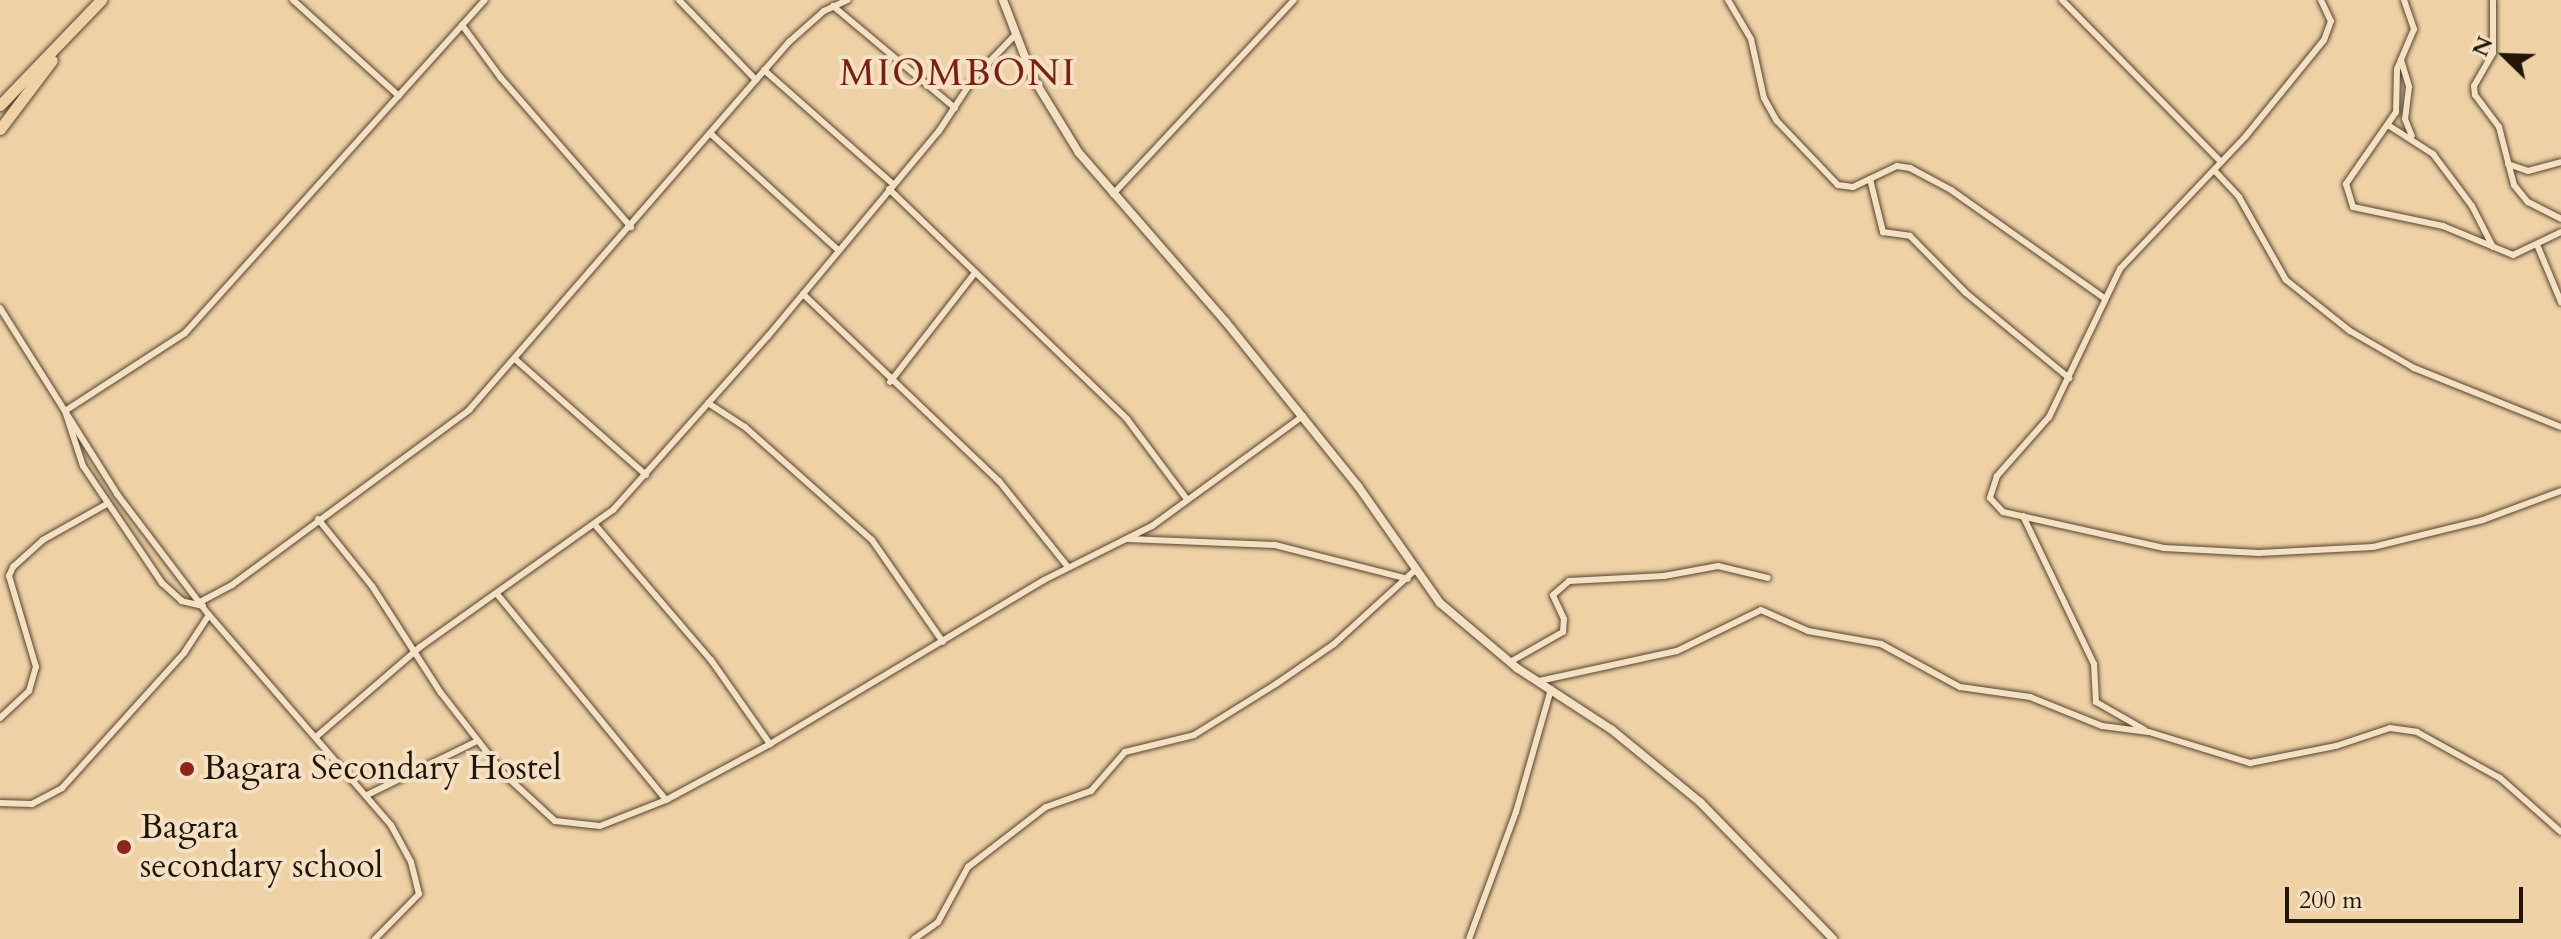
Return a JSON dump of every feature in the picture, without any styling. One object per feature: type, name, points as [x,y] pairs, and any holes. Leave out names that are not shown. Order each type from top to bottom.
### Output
[{"type":"highway","points":[[0,105],[101,0]]},
{"type":"highway","points":[[2,122],[76,27]]},
{"type":"street","points":[[293,0],[399,96]]},
{"type":"street","points":[[65,411],[185,333],[485,0]]},
{"type":"street","points":[[679,0],[756,80]]},
{"type":"street","points":[[201,604],[437,437],[515,359],[764,70],[812,20],[848,0]]},
{"type":"street","points":[[1003,0],[1015,35],[1058,124],[1113,194],[1303,416],[1376,509],[1411,575],[1457,620],[1510,662],[1551,689],[1700,802],[1833,939]]},
{"type":"street","points":[[1113,194],[1294,0]]},
{"type":"street","points":[[1728,0],[1751,39],[1764,98],[1777,121],[1838,185],[1853,187],[1897,166],[1927,175],[2104,298]]},
{"type":"street","points":[[2062,0],[2221,162]]},
{"type":"street","points":[[2321,0],[2331,21],[2324,40],[2214,170],[2137,247],[2104,298],[2069,378],[2035,436],[1991,484],[1995,505],[2023,516],[2164,548],[2344,551],[2483,520],[2561,491]]},
{"type":"street","points":[[2404,0],[2414,29],[2401,60],[2398,102],[2388,125],[2346,184],[2353,207],[2443,226],[2495,251],[2513,255],[2538,247],[2561,232]]},
{"type":"street","points":[[2493,0],[2493,53],[2473,91],[2499,127],[2508,164],[2521,195],[2561,219]]},
{"type":"street","points":[[833,6],[955,108]]},
{"type":"street","points":[[462,25],[510,89],[631,227]]},
{"type":"street","points":[[317,736],[414,652],[596,526],[646,475],[803,294],[955,108],[973,79],[1015,35]]},
{"type":"street","points":[[2401,60],[2409,87],[2405,119],[2412,136]]},
{"type":"street","points":[[764,70],[891,186],[975,273],[1127,419],[1186,498]]},
{"type":"street","points":[[2388,125],[2412,136],[2433,154],[2468,199],[2495,251]]},
{"type":"street","points":[[711,134],[837,249]]},
{"type":"street","points":[[2508,164],[2528,171],[2561,162]]},
{"type":"street","points":[[2214,170],[2252,217],[2286,280],[2350,331],[2414,368],[2561,427]]},
{"type":"street","points":[[1870,179],[1883,232],[1910,236],[1966,293],[2069,378]]},
{"type":"street","points":[[2538,247],[2561,302]]},
{"type":"street","points":[[890,382],[975,273]]},
{"type":"street","points":[[803,294],[890,382],[999,481],[1068,567]]},
{"type":"street","points":[[0,308],[117,494],[209,615],[391,825],[420,884],[413,905],[375,939]]},
{"type":"street","points":[[515,359],[646,475]]},
{"type":"street","points":[[708,403],[745,427],[849,517],[890,561],[943,642]]},
{"type":"street","points":[[65,411],[83,466],[107,504],[171,593],[201,604]]},
{"type":"street","points":[[318,519],[372,586],[477,741],[534,806],[570,826],[600,826],[666,800],[770,744],[1068,567],[1152,526],[1186,498],[1303,416]]},
{"type":"street","points":[[0,718],[29,691],[36,667],[9,576],[13,567],[43,540],[107,504]]},
{"type":"street","points":[[2023,516],[2094,664],[2096,702],[2149,732]]},
{"type":"street","points":[[596,526],[711,660],[770,744]]},
{"type":"street","points":[[1125,539],[1275,545],[1411,575]]},
{"type":"street","points":[[1510,662],[1563,632],[1564,619],[1553,595],[1569,581],[1664,576],[1718,566],[1768,578]]},
{"type":"street","points":[[914,939],[938,922],[968,867],[1046,807],[1091,791],[1125,752],[1194,735],[1263,693],[1334,644],[1411,575]]},
{"type":"street","points":[[497,594],[666,800]]},
{"type":"street","points":[[1539,681],[1677,651],[1761,610],[1808,631],[1881,644],[1960,687],[2030,697],[2102,726],[2149,732],[2250,763],[2336,746],[2390,728],[2417,732],[2500,778],[2561,832]]},
{"type":"street","points":[[0,803],[32,804],[62,788],[184,653],[209,615]]},
{"type":"street","points":[[1469,939],[1516,812],[1551,689]]},
{"type":"street","points":[[367,795],[477,741]]},
{"type":"place","name":"Bagara Secondary Hostel","points":[[187,769]]},
{"type":"place","name":"Bagara secondary school","points":[[124,847]]},
{"type":"district","name":"MIOMBONI","points":[[958,74]]}]
